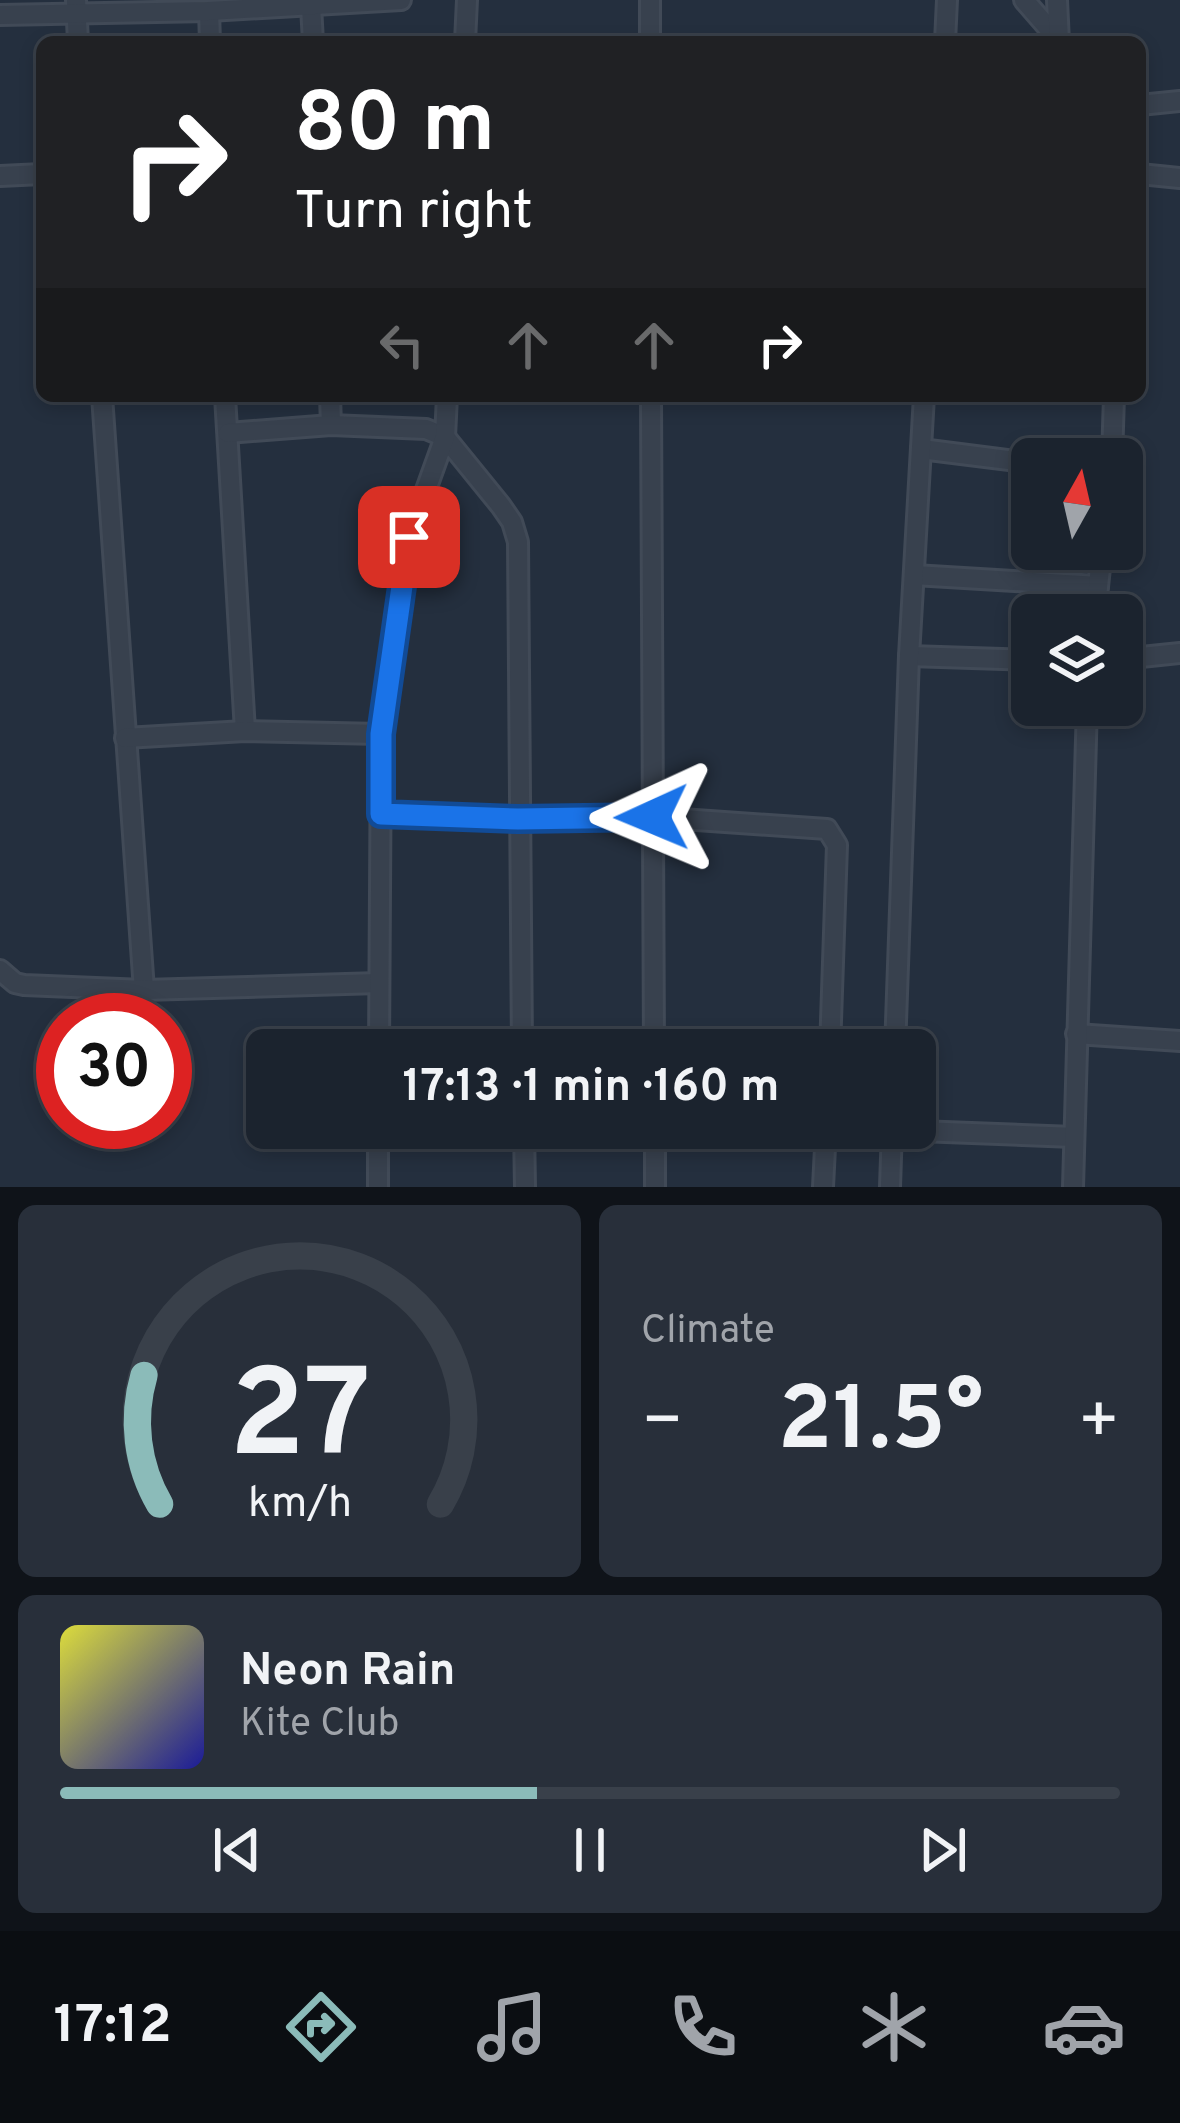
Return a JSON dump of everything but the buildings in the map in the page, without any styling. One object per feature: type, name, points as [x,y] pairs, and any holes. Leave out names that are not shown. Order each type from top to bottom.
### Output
[{"type":"street","points":[[0,15],[76,6],[209,11],[401,0]]},
{"type":"street","points":[[465,36],[467,0]]},
{"type":"street","points":[[650,0],[650,36]]},
{"type":"street","points":[[945,36],[947,0]]},
{"type":"street","points":[[1024,0],[1055,36]]},
{"type":"street","points":[[1057,0],[1058,36]]},
{"type":"street","points":[[76,6],[78,36]]},
{"type":"street","points":[[311,6],[313,36]]},
{"type":"street","points":[[209,11],[210,36]]},
{"type":"street","points":[[1146,105],[1180,101]]},
{"type":"street","points":[[0,176],[36,174]]},
{"type":"street","points":[[1146,175],[1180,178]]},
{"type":"street","points":[[102,402],[144,990]]},
{"type":"street","points":[[225,402],[245,731]]},
{"type":"street","points":[[330,402],[332,425]]},
{"type":"street","points":[[379,1029],[381,734],[409,537],[445,436],[447,402]]},
{"type":"street","points":[[651,402],[654,1029]]},
{"type":"street","points":[[896,1029],[924,402]]},
{"type":"street","points":[[1113,438],[1114,402]]},
{"type":"street","points":[[228,433],[332,425],[426,428],[445,436],[512,522],[518,542],[523,1029]]},
{"type":"street","points":[[921,449],[1011,460]]},
{"type":"street","points":[[1097,594],[1100,570]]},
{"type":"street","points":[[914,575],[1098,586]]},
{"type":"street","points":[[1143,657],[1180,653]]},
{"type":"street","points":[[909,656],[1011,659]]},
{"type":"street","points":[[1072,1187],[1086,726]]},
{"type":"street","points":[[125,738],[245,731],[381,734]]},
{"type":"street","points":[[381,814],[652,817],[822,827],[832,833],[837,845],[831,1029]]},
{"type":"street","points":[[0,970],[24,985],[144,990],[380,982]]},
{"type":"street","points":[[1076,1034],[1180,1041]]},
{"type":"street","points":[[936,1131],[1074,1137]]},
{"type":"street","points":[[378,1149],[378,1187]]},
{"type":"street","points":[[524,1149],[525,1187]]},
{"type":"street","points":[[655,1149],[655,1187]]},
{"type":"street","points":[[823,1187],[825,1149]]},
{"type":"street","points":[[890,1187],[891,1149]]},
{"type":"route","points":[[409,537],[381,734],[381,814],[652,817]]}]
